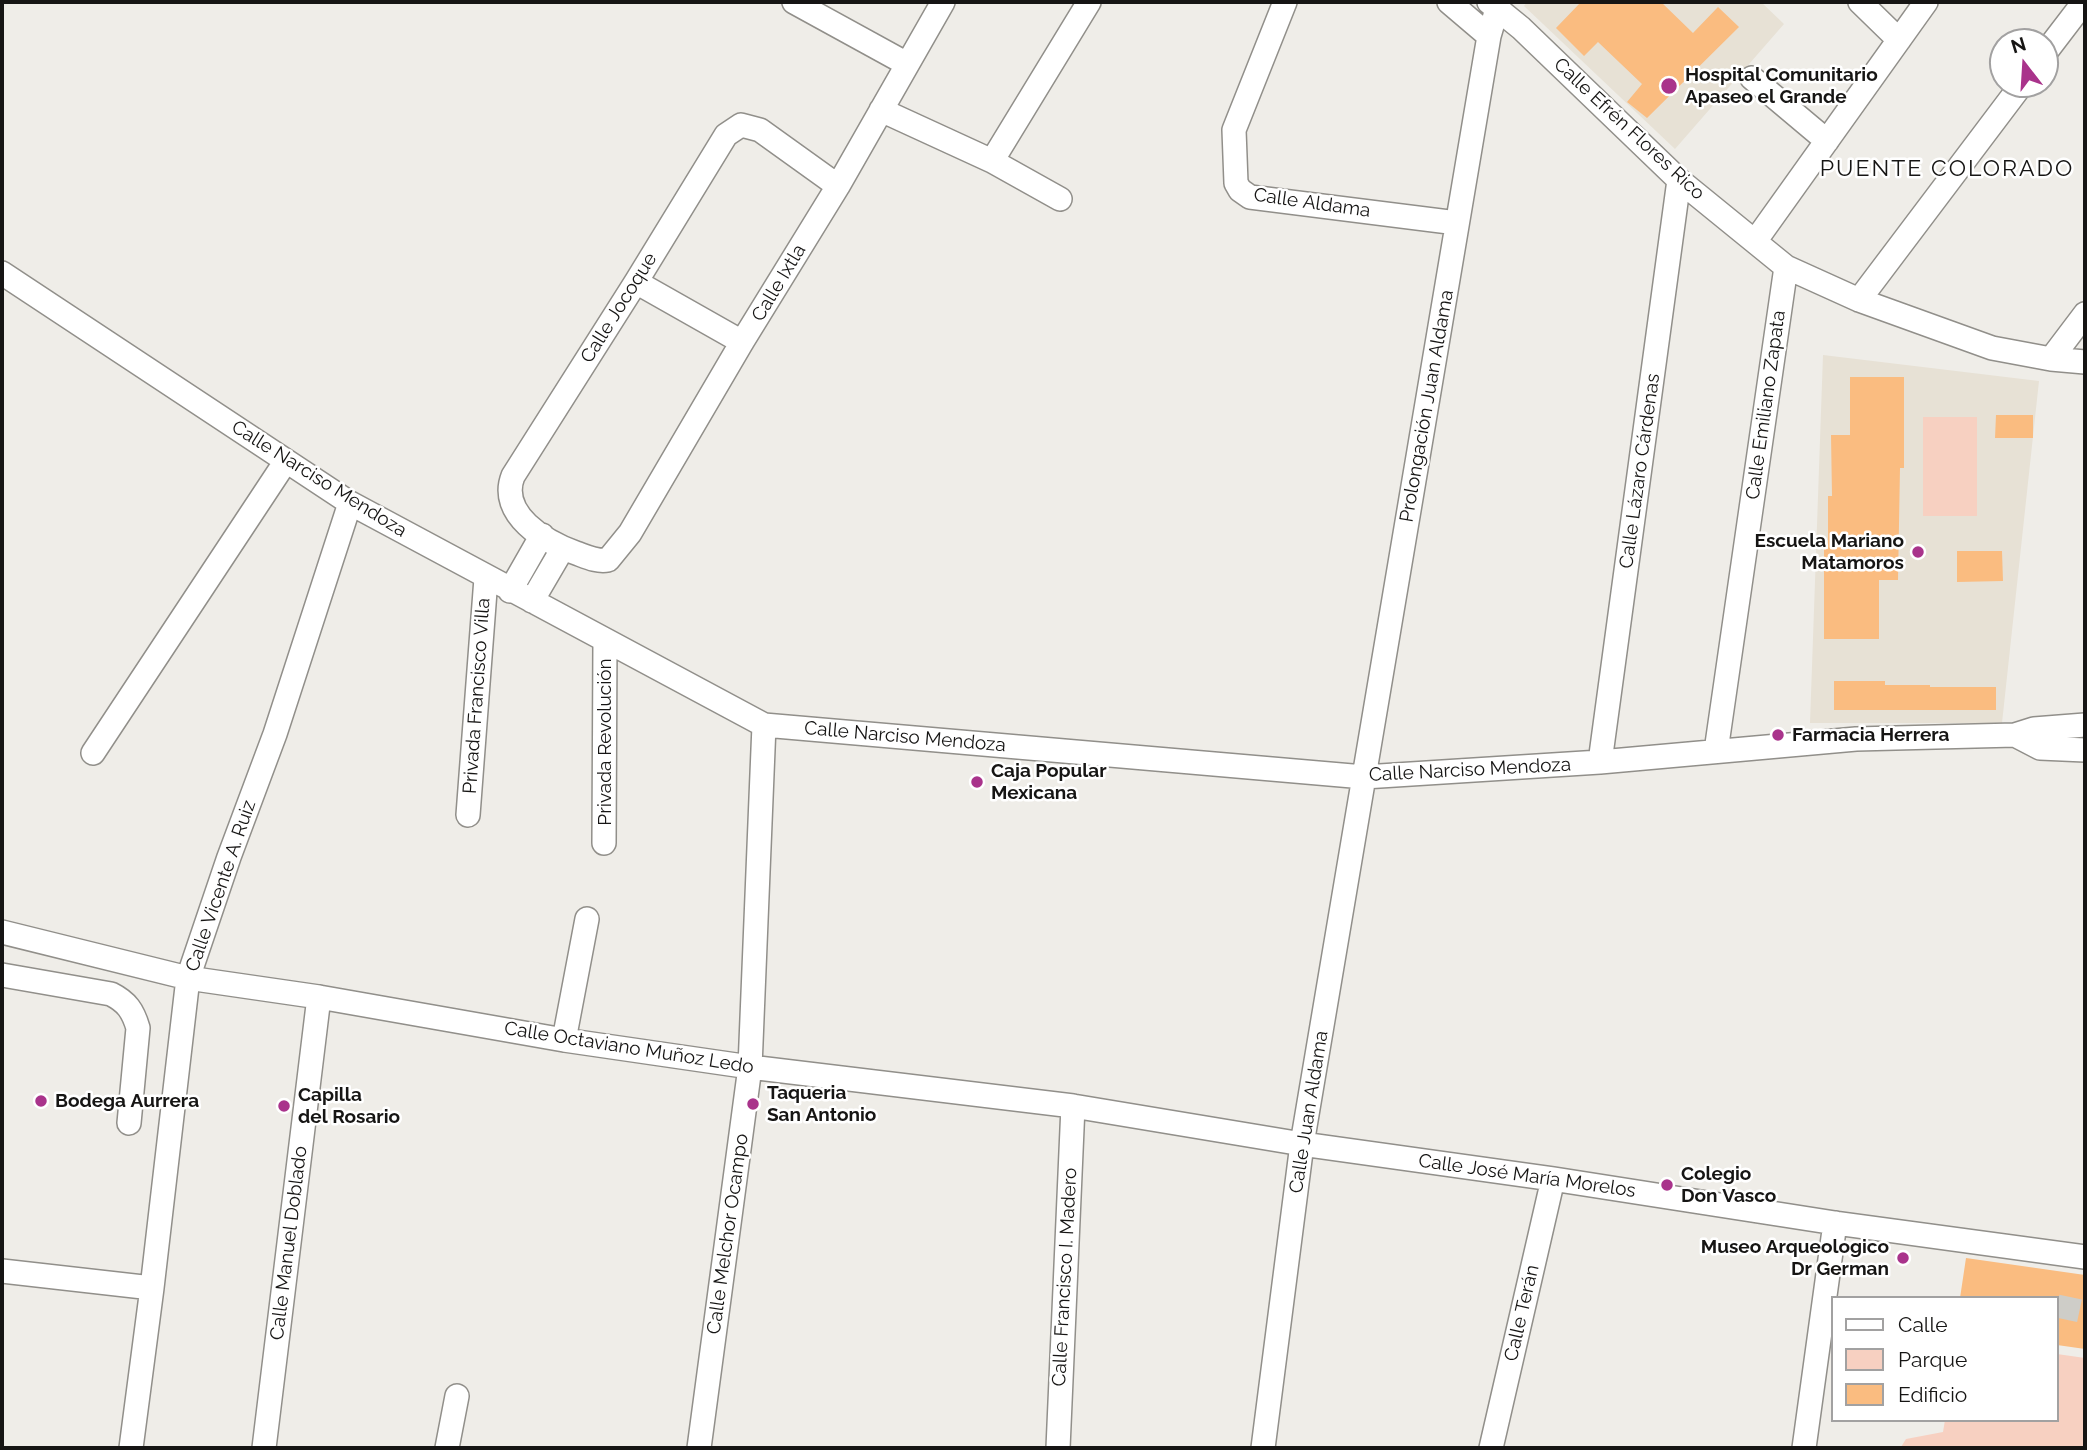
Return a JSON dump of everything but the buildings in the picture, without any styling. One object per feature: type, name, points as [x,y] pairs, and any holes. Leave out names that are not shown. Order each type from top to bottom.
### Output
[{"type":"street","points":[[794,2],[907,64]]},
{"type":"street","name":"Calle Ixtla","points":[[563,548],[593,559],[608,560],[630,533],[838,186],[943,2]]},
{"type":"street","points":[[992,161],[1089,2]]},
{"type":"street","name":"Calle Aldama","points":[[1285,2],[1234,130],[1234,172],[1240,190],[1250,197],[1457,223]]},
{"type":"street","points":[[1449,2],[1489,36],[1521,28]]},
{"type":"street","points":[[1860,2],[1899,40]]},
{"type":"street","points":[[1756,240],[1926,2]]},
{"type":"street","points":[[2059,35],[2084,2]]},
{"type":"street","name":"Prolongación Juan Aldama","points":[[1364,776],[1489,36],[1491,4]]},
{"type":"street","name":"Calle Efrén Flores Rico","points":[[1491,4],[1521,28],[1679,180],[1786,267],[1859,300],[1992,348],[2085,362]]},
{"type":"street","points":[[1752,78],[1827,141]]},
{"type":"street","points":[[1859,300],[2011,98]]},
{"type":"street","points":[[881,110],[992,161],[1060,199]]},
{"type":"street","name":"Calle Jocoque","points":[[542,535],[522,520],[510,498],[509,486],[513,476],[726,135],[741,125],[760,130],[838,186]]},
{"type":"street","name":"Calle Lázaro Cárdenas","points":[[1600,762],[1679,180]]},
{"type":"street","name":"Calle Emiliano Zapata","points":[[1716,751],[1786,267]]},
{"type":"street","name":"Calle Narciso Mendoza","points":[[2,273],[350,503],[764,725],[1364,776],[1600,762],[1856,739],[2015,735],[2034,729],[2085,725]]},
{"type":"street","points":[[636,282],[743,342]]},
{"type":"street","points":[[2051,359],[2085,314]]},
{"type":"street","points":[[93,752],[286,461]]},
{"type":"street","name":"Calle Vicente A. Ruiz","points":[[131,1448],[188,978],[275,734],[350,503]]},
{"type":"street","points":[[510,591],[542,535],[563,548],[532,601]]},
{"type":"street","name":"Privada Francisco Villa","points":[[468,815],[486,578]]},
{"type":"street","name":"Privada Revolución","points":[[604,843],[605,640]]},
{"type":"street","name":"Calle Melchor Ocampo","points":[[699,1448],[750,1067],[764,725]]},
{"type":"street","name":"Calle Narciso Mendoza","points":[[2015,735],[2040,748],[2085,750]]},
{"type":"street","name":"Calle Juan Aldama","points":[[1263,1448],[1302,1144],[1364,776]]},
{"type":"street","points":[[564,1040],[587,919]]},
{"type":"street","name":"Calle Octaviano Muñoz Ledo","points":[[2,932],[188,978],[319,997],[564,1040],[750,1067],[1073,1106],[1302,1144]]},
{"type":"street","points":[[2,975],[111,994],[124,1000],[134,1014],[138,1028],[129,1123]]},
{"type":"street","name":"Calle Manuel Doblado","points":[[264,1448],[319,997]]},
{"type":"street","name":"Calle Francisco I. Madero","points":[[1058,1448],[1073,1106]]},
{"type":"street","name":"Calle José María Morelos","points":[[1302,1144],[2085,1257]]},
{"type":"street","name":"Calle Terán","points":[[1491,1448],[1553,1179]]},
{"type":"street","points":[[1804,1448],[1835,1223]]},
{"type":"street","points":[[2,1271],[152,1288]]},
{"type":"street","points":[[447,1448],[457,1396]]},
{"type":"shaded area","name":"Hospital Comunitario Apaseo el Grande","points":[[1527,2],[1761,2],[1784,24],[1675,149],[1524,6]]},
{"type":"shaded area","name":"Escuela Mariano Matamoros","points":[[1823,355],[2039,381],[2002,723],[1810,723]]},
{"type":"green space","points":[[1923,417],[1977,417],[1977,516],[1923,516]]},
{"type":"green space","points":[[2059,1354],[2085,1358],[2085,1448],[1873,1448],[1901,1447],[1906,1439],[1943,1432],[1945,1422],[2059,1422]]},
{"type":"tunnel","points":[[2059,1306],[2085,1312]]},
{"type":"place","name":"Hospital Comunitario Apaseo el Grande","points":[[1669,86]]},
{"type":"place","name":"Escuela Mariano Matamoros","points":[[1918,552]]},
{"type":"place","name":"Farmacia Herrera","points":[[1778,735]]},
{"type":"place","name":"Caja Popular Mexicana","points":[[977,782]]},
{"type":"place","name":"Bodega Aurrera","points":[[41,1101]]},
{"type":"place","name":"Taqueria San Antonio","points":[[753,1104]]},
{"type":"place","name":"Capilla del Rosario","points":[[284,1106]]},
{"type":"place","name":"Colegio Don Vasco","points":[[1667,1185]]},
{"type":"place","name":"Museo Arqueologico Dr German","points":[[1903,1258]]},
{"type":"district","name":"PUENTE COLORADO","points":[[1947,169]]}]
